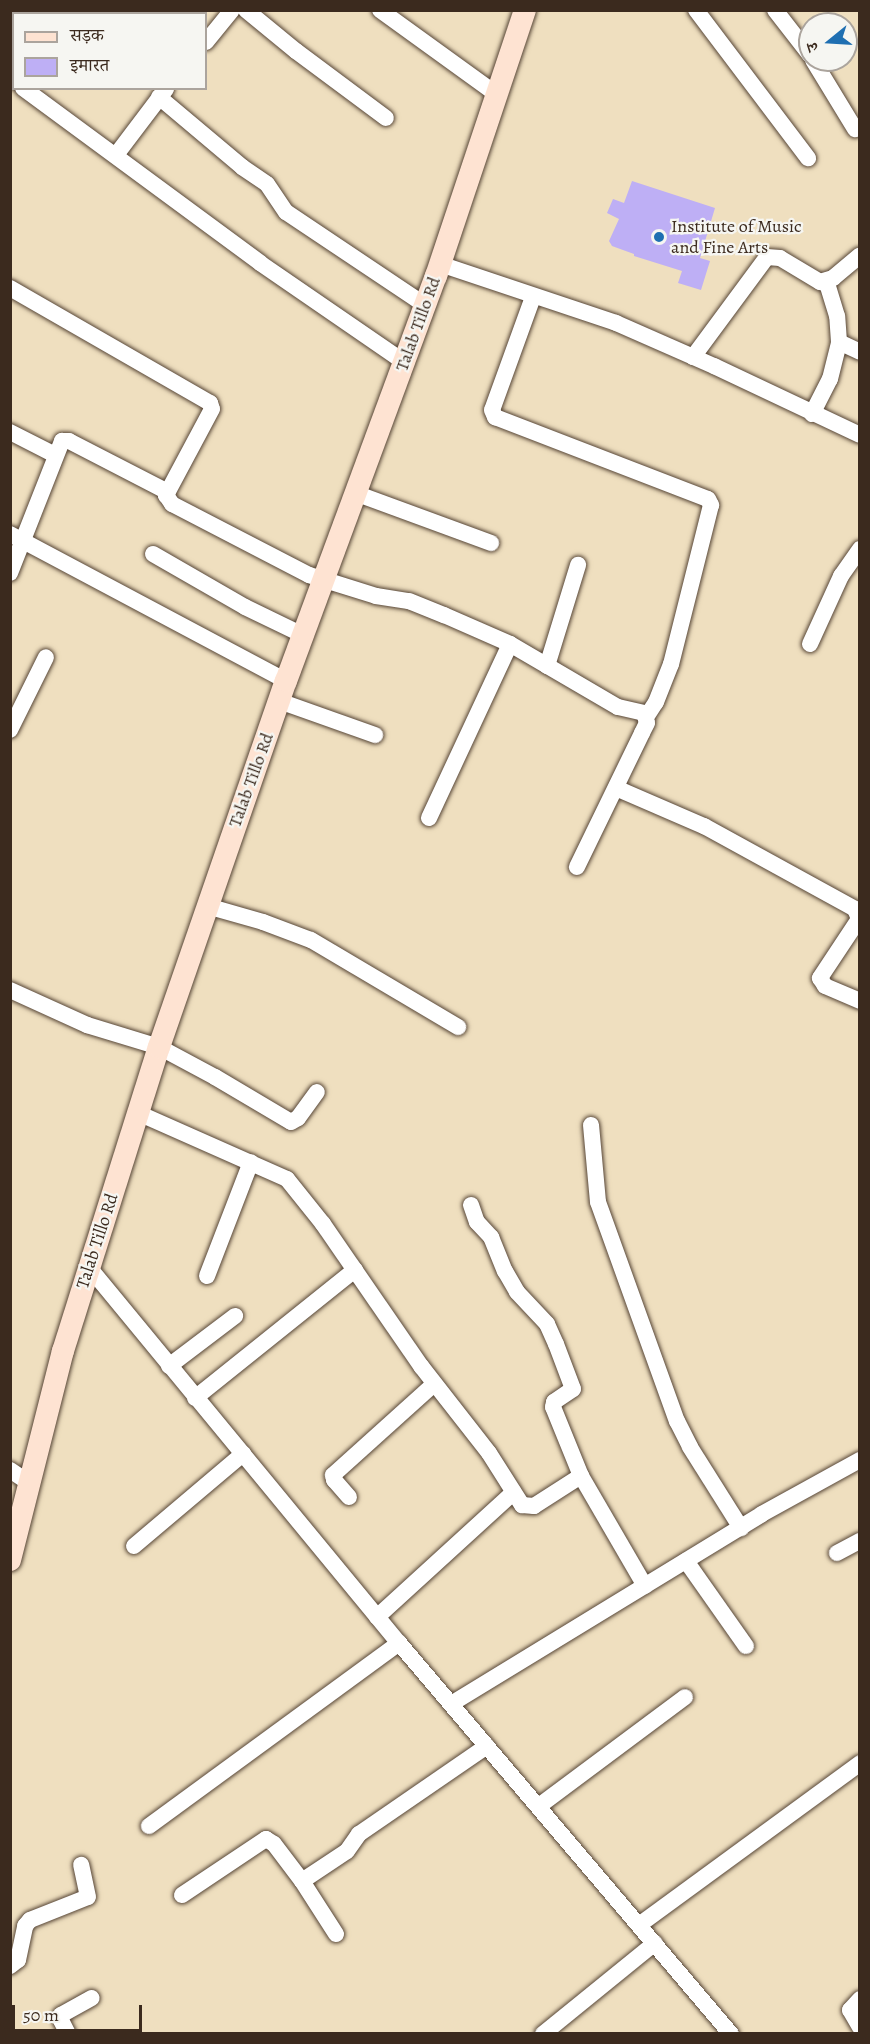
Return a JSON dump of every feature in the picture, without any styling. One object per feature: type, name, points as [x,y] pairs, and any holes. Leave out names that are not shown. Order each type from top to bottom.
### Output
[{"type":"main road","name":"Talab Tillo Rd","points":[[10,1560],[20,1477],[159,1047],[303,635],[440,264],[525,10]]},
{"type":"street","points":[[207,41],[232,10]]},
{"type":"street","points":[[246,10],[296,51],[386,118]]},
{"type":"street","points":[[380,10],[496,94]]},
{"type":"street","points":[[696,10],[808,158]]},
{"type":"street","points":[[775,10],[798,40]]},
{"type":"street","points":[[820,72],[855,129]]},
{"type":"street","points":[[26,90],[260,263],[404,362]]},
{"type":"street","points":[[116,155],[162,93],[242,167],[267,184],[286,212],[425,305]]},
{"type":"street","points":[[693,357],[767,257],[780,258],[812,279],[826,281],[860,255]]},
{"type":"street","points":[[440,264],[616,323],[860,435]]},
{"type":"street","points":[[812,414],[830,379],[839,342],[837,316],[826,281]]},
{"type":"street","points":[[10,288],[210,403],[212,409],[168,492],[166,499],[172,504],[323,580],[376,596],[410,601],[510,644],[618,707],[640,711],[647,716]]},
{"type":"street","points":[[533,297],[492,410],[495,417],[708,499],[711,505],[671,664],[656,702],[647,716],[642,733],[577,867]]},
{"type":"street","points":[[839,342],[860,352]]},
{"type":"street","points":[[10,432],[55,455]]},
{"type":"street","points":[[10,573],[17,537],[62,441],[69,441],[168,492]]},
{"type":"street","points":[[356,493],[491,543]]},
{"type":"street","points":[[17,537],[283,691],[375,735]]},
{"type":"street","points":[[810,644],[837,583],[860,549]]},
{"type":"street","points":[[153,554],[245,607],[303,635]]},
{"type":"street","points":[[547,666],[578,566]]},
{"type":"street","points":[[429,818],[510,644]]},
{"type":"street","points":[[10,730],[46,657]]},
{"type":"street","points":[[616,788],[704,826],[855,909],[859,919],[820,978],[825,986],[860,1000]]},
{"type":"street","points":[[207,906],[264,922],[312,940],[458,1027]]},
{"type":"street","points":[[10,990],[87,1025],[159,1047],[291,1122],[298,1118],[317,1092]]},
{"type":"street","points":[[138,1113],[281,1175],[292,1184],[434,1384],[489,1453],[522,1506],[530,1508],[581,1476]]},
{"type":"street","points":[[591,1125],[598,1202],[677,1420],[690,1447],[741,1528]]},
{"type":"street","points":[[207,1276],[251,1162]]},
{"type":"street","points":[[471,1205],[478,1225],[491,1237],[505,1271],[517,1292],[547,1324],[573,1389],[569,1395],[554,1402],[553,1407],[581,1476],[645,1586]]},
{"type":"street","points":[[88,1266],[377,1617],[540,1806],[731,2034]]},
{"type":"street","points":[[195,1398],[355,1270]]},
{"type":"street","points":[[169,1366],[235,1316]]},
{"type":"street","points":[[349,1497],[334,1480],[333,1475],[434,1384]]},
{"type":"street","points":[[134,1546],[243,1454]]},
{"type":"street","points":[[451,1704],[741,1528],[860,1460]]},
{"type":"street","points":[[377,1617],[514,1492]]},
{"type":"street","points":[[837,1553],[860,1541]]},
{"type":"street","points":[[686,1561],[746,1646]]},
{"type":"street","points":[[149,1826],[399,1643]]},
{"type":"street","points":[[540,1806],[685,1697]]},
{"type":"street","points":[[302,1881],[347,1851],[359,1834],[487,1746]]},
{"type":"street","points":[[639,1925],[860,1763]]},
{"type":"street","points":[[182,1895],[266,1839],[274,1844],[302,1881],[336,1934]]},
{"type":"street","points":[[10,1966],[18,1960],[25,1926],[30,1920],[88,1897],[81,1865]]},
{"type":"street","points":[[543,2034],[654,1943]]},
{"type":"street","points":[[68,2034],[61,2020],[62,2015],[92,1998]]},
{"type":"street","points":[[860,1999],[850,2010],[860,2027]]},
{"type":"building","name":"Institute of Music and Fine Arts","points":[[632,181],[715,208],[700,258],[710,261],[701,290],[678,283],[682,271],[634,256],[634,254],[612,246],[609,241],[619,219],[607,213],[613,199],[624,203]]},
{"type":"place","name":"Institute of Music and Fine Arts","points":[[659,237]]}]
